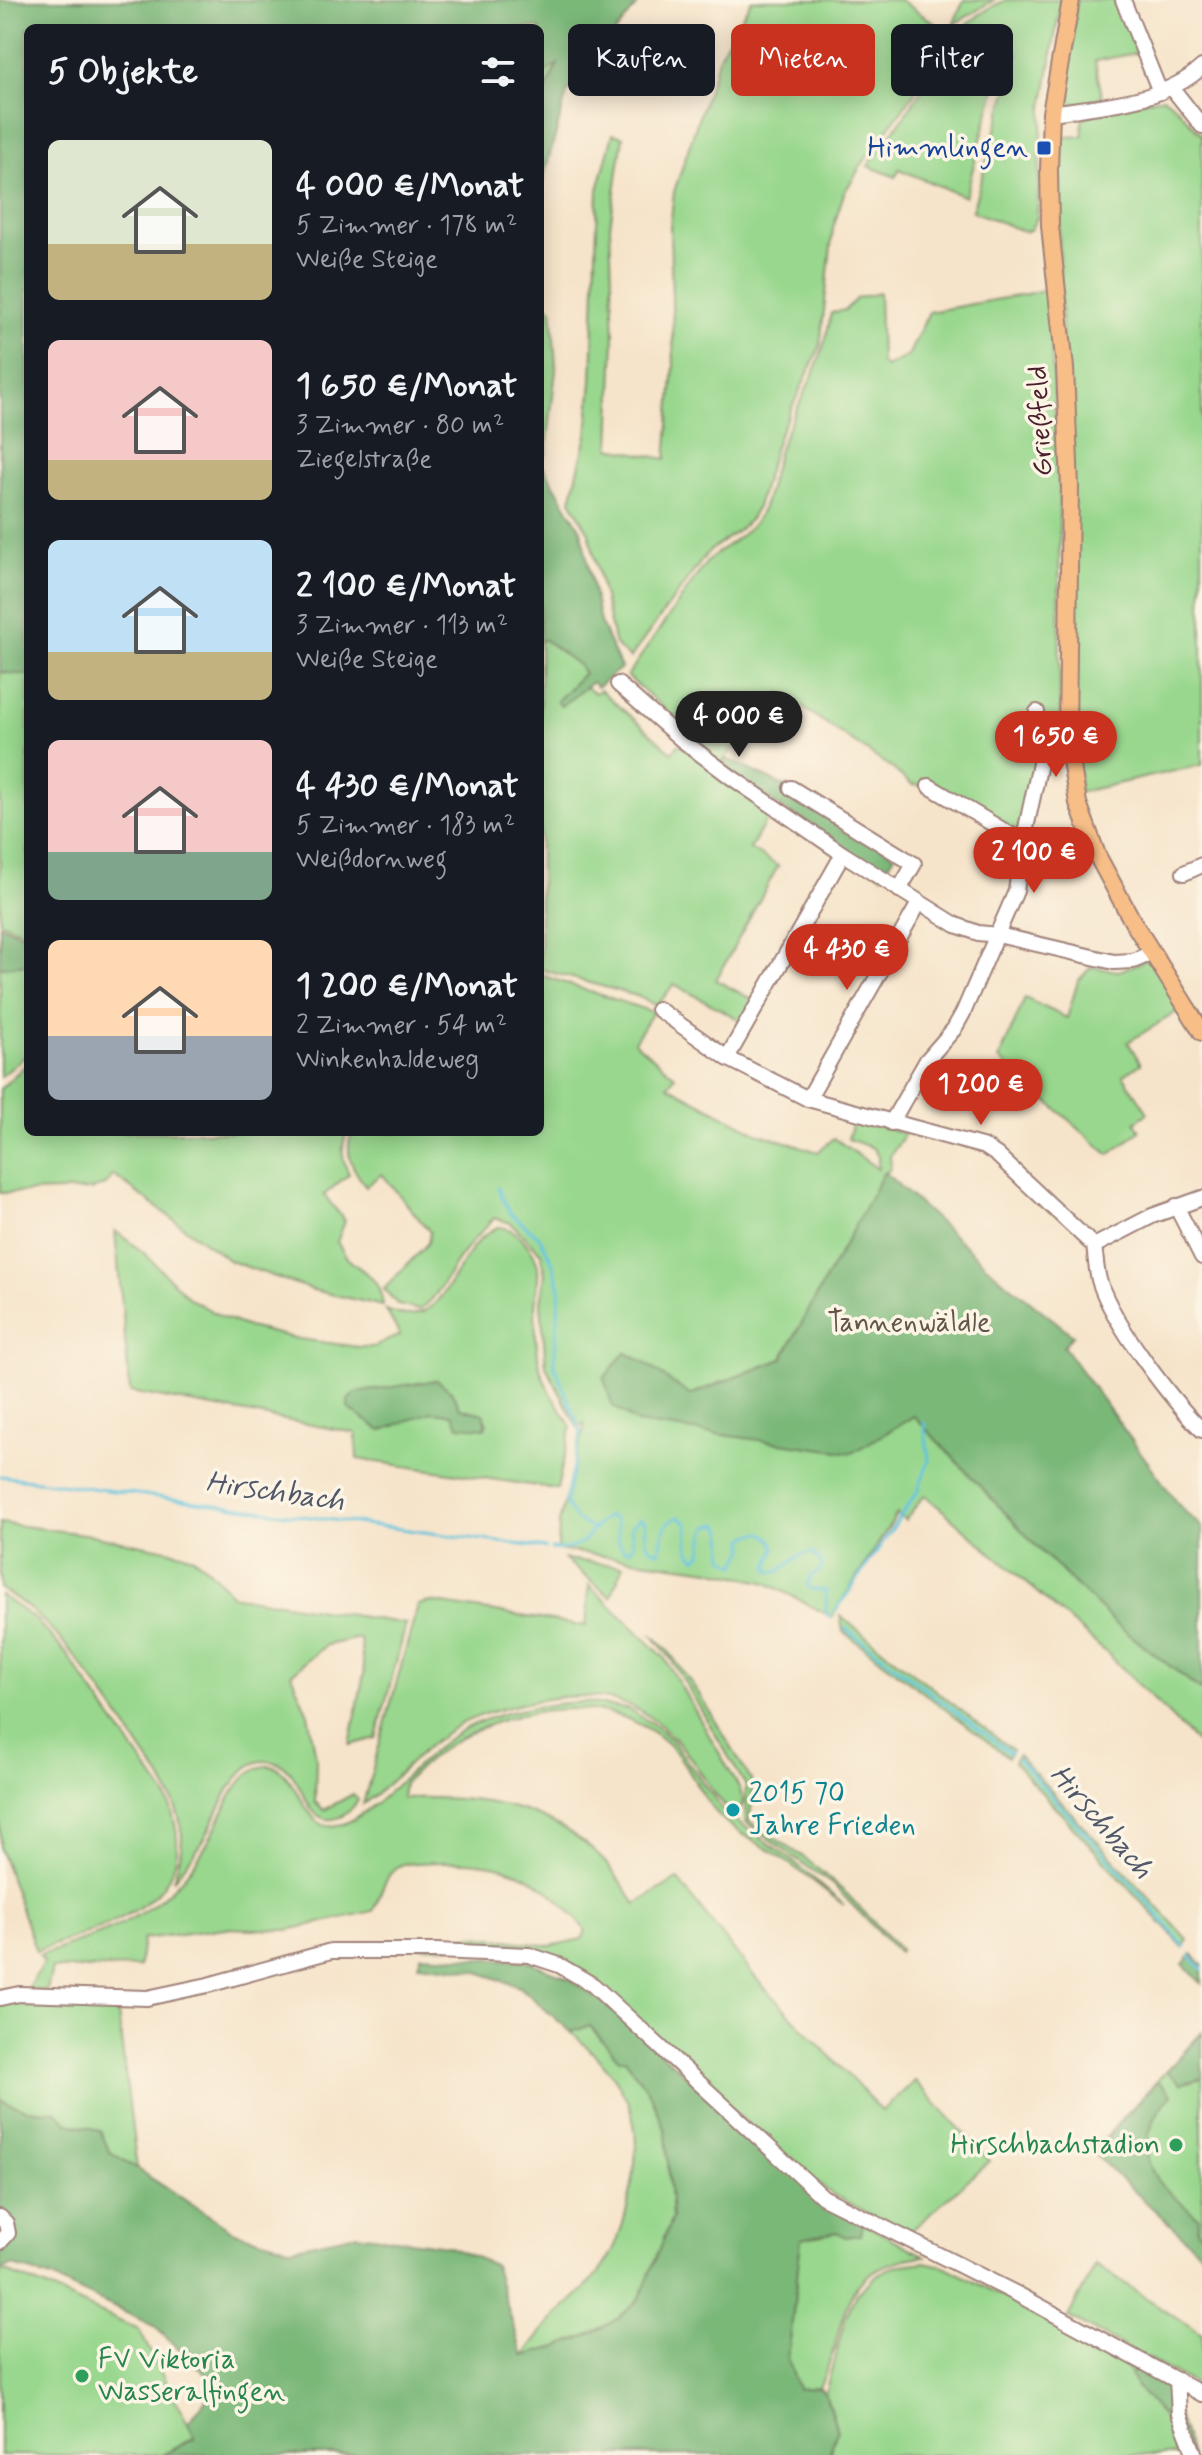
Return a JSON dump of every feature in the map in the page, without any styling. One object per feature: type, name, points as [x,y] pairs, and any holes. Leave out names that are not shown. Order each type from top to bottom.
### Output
[{"type":"main road","name":"Grießfeld","points":[[1071,0],[1051,113],[1050,226],[1065,368],[1070,487],[1067,736],[1078,803],[1097,855],[1152,953],[1202,1032]]},
{"type":"street","points":[[1123,0],[1166,90],[1202,126]]},
{"type":"street","points":[[1051,113],[1166,90],[1189,79],[1202,67]]},
{"type":"street","points":[[618,684],[682,740],[731,777],[843,854],[956,925],[978,933],[1114,962],[1133,961],[1152,953]]},
{"type":"street","points":[[891,1123],[927,1060],[954,1029],[1016,891],[1041,759],[1037,712]]},
{"type":"street","points":[[929,786],[1023,842]]},
{"type":"street","points":[[791,788],[914,864],[899,890]]},
{"type":"street","points":[[727,1058],[843,854]]},
{"type":"street","points":[[1184,873],[1202,865]]},
{"type":"street","points":[[808,1099],[919,903]]},
{"type":"street","points":[[658,1009],[727,1058],[808,1099],[985,1147],[1008,1164],[1094,1246],[1100,1283],[1112,1309],[1158,1378],[1202,1430]]},
{"type":"street","points":[[1094,1246],[1176,1206],[1202,1198]]},
{"type":"street","points":[[1176,1206],[1202,1257]]},
{"type":"street","points":[[0,1998],[19,1994],[147,1998],[208,1985],[331,1951],[529,1955],[559,1965],[593,1985],[823,2197],[1019,2295],[1202,2394]]},
{"type":"street","points":[[0,2217],[6,2223],[8,2233],[0,2242]]},
{"type":"street","points":[[1177,2380],[1179,2414],[1195,2455]]},
{"type":"green space","points":[[0,0],[641,0],[622,24],[568,24],[568,92],[544,176],[544,95],[558,64],[544,73],[544,24],[24,24],[24,675],[0,672]]},
{"type":"green space","points":[[752,0],[900,0],[936,24],[891,24],[891,96],[912,96],[844,193],[833,228],[820,347],[778,437],[757,507],[739,530],[708,552],[630,658],[615,645],[589,533],[571,500],[587,435],[592,381],[598,190],[613,134],[623,137],[610,226],[614,338],[610,448],[666,459],[674,366],[670,228],[674,192],[706,96],[715,96],[715,69],[720,54],[731,35],[731,96],[875,96],[875,24],[738,24]]},
{"type":"green space","points":[[964,0],[994,0],[955,24]]},
{"type":"green space","points":[[1006,0],[1061,0],[1043,108],[1037,218],[1030,230],[1025,232],[972,211],[1006,96],[1013,96],[1013,71],[1018,54],[1013,54],[1013,24],[969,24]]},
{"type":"green space","points":[[1077,0],[1121,0],[1141,52],[1095,61],[1103,101],[1064,104],[1061,101]]},
{"type":"green space","points":[[558,62],[544,95],[544,72]]},
{"type":"green space","points":[[917,96],[993,96],[965,197],[899,169],[896,177],[868,166]]},
{"type":"green space","points":[[1163,97],[1202,135],[1202,765],[1080,792],[1074,720],[1056,135],[1083,136],[1082,120],[1092,112]]},
{"type":"green space","points":[[1048,290],[1059,483],[1060,733],[1045,734],[1020,837],[929,786],[912,785],[780,692],[719,766],[684,738],[689,730],[627,676],[706,563],[749,529],[760,514],[782,441],[823,349],[831,313],[845,310],[857,298],[879,293],[881,363],[886,367],[908,356],[929,312]]},
{"type":"green space","points":[[544,305],[552,309],[556,369],[546,455],[544,452]]},
{"type":"green space","points":[[544,468],[581,530],[600,622],[621,668],[597,687],[592,682],[561,706],[557,701],[584,673],[545,640]]},
{"type":"green space","points":[[544,640],[584,673],[558,700],[561,706],[585,687],[595,693],[600,690],[672,752],[679,744],[769,808],[768,817],[750,849],[778,866],[716,980],[753,1000],[742,1021],[674,984],[657,1006],[637,996],[544,970]]},
{"type":"green space","points":[[0,672],[24,675],[24,931],[0,922]]},
{"type":"green space","points":[[727,759],[784,786],[895,855],[882,875],[719,766]]},
{"type":"green space","points":[[0,925],[24,934],[24,964],[0,967]]},
{"type":"green space","points":[[1151,958],[1182,1009],[1128,1042],[1141,1064],[1123,1075],[1148,1113],[1135,1122],[1140,1131],[1109,1155],[999,1059],[1025,998],[1067,1018],[1078,981],[1091,967],[1119,971]]},
{"type":"green space","points":[[24,964],[24,1057],[0,1077],[0,967]]},
{"type":"green space","points":[[544,976],[653,1012],[634,1042],[675,1076],[668,1086],[757,1133],[818,1152],[834,1138],[878,1169],[878,1156],[873,1148],[848,1139],[854,1119],[905,1134],[890,1156],[891,1167],[884,1173],[782,1359],[689,1395],[645,1363],[604,1378],[851,1452],[914,1416],[1042,1552],[1116,1624],[1202,1691],[1202,1748],[1109,1655],[925,1495],[905,1520],[897,1514],[832,1617],[767,1583],[710,1570],[558,1550],[559,1522],[585,1424],[577,1426],[546,1366],[541,1303],[545,1273],[541,1253],[511,1223],[494,1218],[463,1253],[426,1305],[419,1310],[398,1305],[384,1289],[428,1243],[430,1232],[382,1174],[366,1186],[353,1167],[349,1154],[351,1136],[544,1136]]},
{"type":"green space","points":[[24,1067],[24,1136],[346,1136],[343,1153],[349,1174],[324,1195],[345,1221],[337,1242],[348,1259],[376,1283],[383,1306],[313,1290],[230,1261],[113,1175],[107,1184],[91,1190],[0,1193],[0,1089]]},
{"type":"green space","name":"Tannenwäldle","points":[[884,1172],[998,1276],[1073,1335],[1063,1346],[1182,1509],[1202,1527],[1202,1691],[1116,1624],[1042,1552],[914,1416],[852,1453],[637,1423],[612,1405],[604,1378],[625,1352],[690,1395],[782,1359]]},
{"type":"green space","points":[[498,1227],[505,1228],[524,1241],[536,1261],[535,1320],[540,1367],[571,1427],[557,1489],[357,1459],[356,1433],[130,1392],[115,1231],[143,1252],[189,1298],[222,1317],[248,1327],[299,1339],[358,1347],[373,1347],[400,1335],[386,1310],[407,1315],[424,1311],[437,1301],[482,1238]],"holes":[[[451,1391],[460,1408],[483,1414],[487,1423],[485,1428],[452,1414],[431,1412]]]},
{"type":"green space","points":[[437,1380],[451,1391],[460,1408],[484,1414],[485,1428],[459,1426],[452,1414],[431,1412],[381,1431],[348,1408],[348,1400],[355,1393]]},
{"type":"green space","points":[[0,1523],[91,1535],[182,1553],[204,1565],[231,1595],[406,1624],[376,1738],[350,1745],[364,1673],[360,1638],[326,1645],[291,1674],[308,1714],[316,1757],[315,1802],[324,1810],[353,1794],[358,1799],[354,1806],[343,1816],[323,1818],[310,1807],[294,1777],[283,1766],[275,1762],[254,1763],[236,1780],[203,1841],[173,1880],[182,1839],[174,1804],[161,1778],[68,1648],[23,1604],[0,1589]]},
{"type":"green space","points":[[564,1559],[623,1566],[611,1597]]},
{"type":"green space","points":[[589,1585],[664,1657],[740,1789],[743,1802],[739,1813],[719,1799],[674,1738],[656,1722],[637,1709],[617,1701],[572,1696],[521,1704],[460,1724],[429,1746],[363,1804],[418,1605],[430,1602],[586,1626]]},
{"type":"green space","points":[[0,1595],[35,1619],[65,1652],[166,1796],[176,1832],[175,1861],[165,1884],[146,1902],[95,1930],[36,1951],[0,1849]]},
{"type":"green space","points":[[840,1616],[1012,1750],[1008,1757],[843,1631]]},
{"type":"green space","points":[[651,1634],[667,1649],[699,1694],[751,1780],[753,1798],[749,1821],[805,1858],[846,1893],[900,1950],[898,1952],[833,1885],[747,1823],[746,1786],[671,1659]]},
{"type":"green space","points":[[586,1702],[627,1709],[653,1724],[671,1739],[724,1812],[792,1860],[844,1905],[780,1857],[730,1825],[716,1813],[667,1743],[643,1726],[617,1715],[560,1709],[503,1720],[438,1752],[404,1783],[402,1798],[484,1802],[534,1815],[581,1840],[607,1864],[636,1904],[677,1879],[760,1983],[882,2111],[915,2081],[990,2161],[907,2234],[832,2194],[802,2172],[576,1969],[554,1956],[510,1947],[395,1946],[397,1940],[475,1936],[550,1946],[582,1939],[586,1931],[566,1907],[546,1889],[506,1868],[460,1862],[403,1864],[388,1877],[373,1911],[288,1930],[225,1928],[143,1939],[139,1967],[52,1969],[47,1990],[27,1990],[44,1962],[39,1956],[90,1938],[135,1917],[174,1888],[207,1844],[232,1795],[251,1772],[266,1766],[278,1769],[288,1778],[313,1817],[324,1825],[337,1826],[364,1812],[435,1749],[462,1730],[514,1711]]},
{"type":"green space","points":[[1018,1755],[1188,1940],[1183,1947],[1014,1762]]},
{"type":"green space","points":[[1192,1954],[1202,1965],[1202,1984],[1183,1964]]},
{"type":"green space","points":[[421,1955],[528,1961],[570,1979],[606,2005],[827,2198],[863,2217],[860,2235],[845,2237],[837,2232],[801,2239],[788,2359],[798,2389],[819,2387],[825,2393],[837,2431],[829,2455],[162,2455],[195,2438],[188,2423],[217,2385],[154,2326],[52,2278],[13,2266],[0,2270],[2,2100],[27,2110],[55,2111],[68,2123],[100,2130],[109,2151],[235,2232],[291,2248],[357,2234],[447,2246],[494,2265],[523,2356],[593,2333],[619,2318],[640,2298],[672,2218],[666,2131],[651,2095],[625,2059],[619,2059],[590,2026],[571,2032],[520,1987],[476,1971],[418,1964]]},
{"type":"green space","points":[[12,1999],[117,2006],[137,2169],[109,2151],[100,2130],[67,2123],[55,2111],[27,2110],[0,2101],[0,2004]]},
{"type":"green space","points":[[590,2026],[619,2059],[624,2058],[651,2095],[666,2130],[672,2218],[640,2298],[619,2318],[593,2333],[523,2356],[609,2259],[623,2223],[634,2175],[635,2128],[630,2108],[609,2070],[571,2032]]},
{"type":"green space","points":[[1202,2032],[1202,2249],[1095,2148]]},
{"type":"green space","points":[[1202,2034],[1202,2078],[1181,2084],[1167,2071]]},
{"type":"green space","points":[[1158,2081],[1172,2095],[1153,2123],[1147,2146],[1148,2157],[1161,2184],[1199,2218],[1197,2230],[1202,2235],[1202,2254],[1093,2153]]},
{"type":"green space","points":[[862,2223],[925,2256],[895,2262],[873,2272],[858,2285],[849,2301],[819,2387],[798,2389],[788,2359],[801,2238],[837,2232]]},
{"type":"green space","points":[[925,2262],[944,2266],[1124,2358],[1133,2382],[1162,2416],[1183,2454],[1191,2455],[829,2455],[837,2431],[825,2393],[846,2316],[856,2294],[878,2274],[894,2266]]},
{"type":"green space","points":[[1096,2265],[1202,2334],[1202,2388],[1068,2317]]},
{"type":"green space","name":"FV Viktoria Wasseralfingen","points":[[4,2271],[139,2330],[195,2437],[162,2455],[0,2455],[0,2273]]},
{"type":"green space","points":[[1124,2358],[1166,2379],[1191,2455],[1183,2454],[1162,2416],[1133,2382]]},
{"type":"waterway","points":[[498,1188],[510,1213],[540,1238],[552,1261],[560,1288],[554,1364],[581,1433],[565,1503],[576,1520],[595,1530]]},
{"type":"waterway","points":[[835,1612],[918,1491],[929,1460],[924,1423]]},
{"type":"waterway","name":"Hirschbach","points":[[0,1476],[545,1548]]},
{"type":"waterway","name":"Hirschbach","points":[[551,1549],[580,1544],[609,1516],[616,1520],[618,1540],[623,1549],[630,1550],[633,1544],[631,1527],[639,1519],[645,1522],[646,1542],[659,1552],[666,1526],[679,1517],[688,1524],[692,1555],[696,1558],[702,1553],[709,1526],[719,1524],[723,1530],[724,1558],[736,1565],[745,1549],[745,1539],[763,1533],[775,1548],[768,1567],[771,1572],[778,1572],[800,1555],[813,1553],[822,1564],[821,1570],[811,1576],[807,1585],[811,1589],[826,1591],[826,1613],[831,1618]]},
{"type":"waterway","name":"Hirschbach","points":[[845,1628],[1010,1753]]},
{"type":"waterway","name":"Hirschbach","points":[[1018,1759],[1185,1947]]},
{"type":"waterway","name":"Hirschbach","points":[[1190,1956],[1202,1969]]},
{"type":"place","name":"Himmlingen","points":[[1044,148]]},
{"type":"place","name":"2015 70 Jahre Frieden","points":[[733,1810]]},
{"type":"place","name":"Hirschbachstadion","points":[[1176,2145]]},
{"type":"place","name":"FV Viktoria Wasseralfingen","points":[[82,2376]]}]
